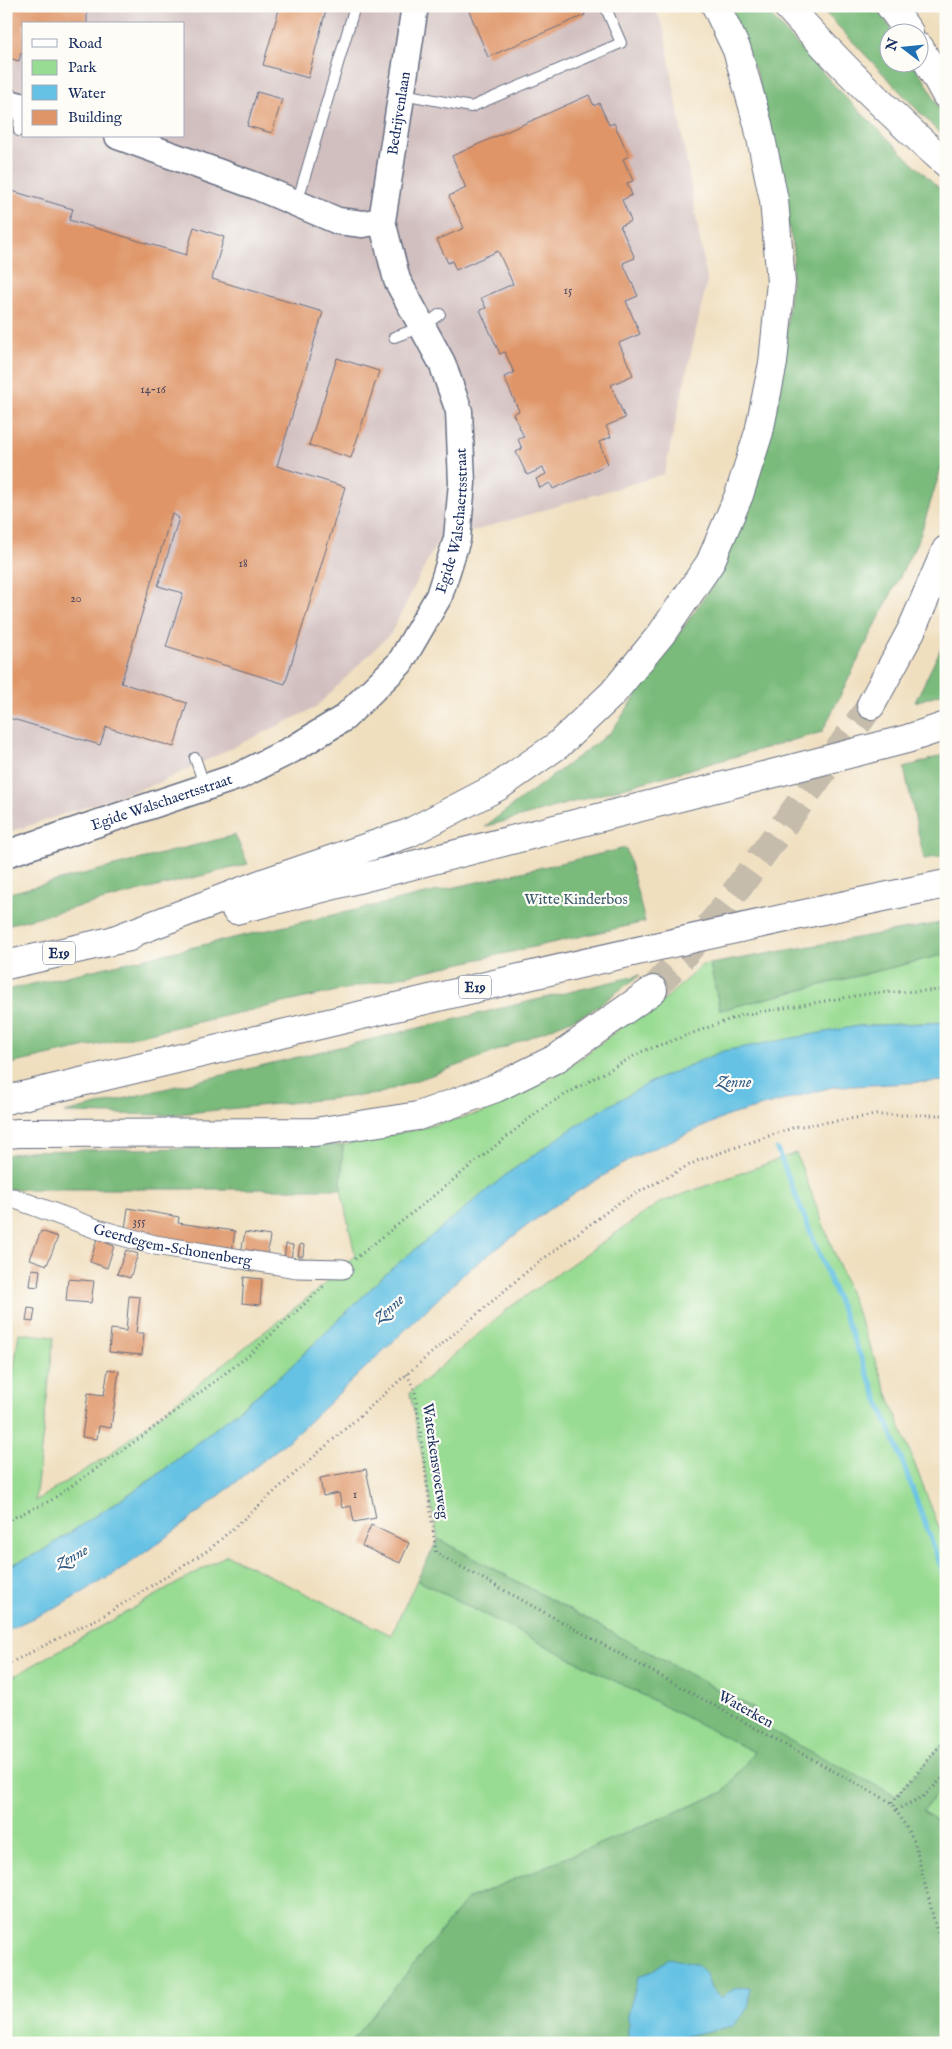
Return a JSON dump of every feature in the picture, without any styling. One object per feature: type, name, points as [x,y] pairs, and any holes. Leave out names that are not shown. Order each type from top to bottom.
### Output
[{"type":"highway","points":[[111,941],[263,883],[409,833],[499,786],[558,746],[612,694],[662,633],[710,563],[739,494],[759,432],[773,363],[781,282],[774,200],[758,124],[737,50],[716,6]]},
{"type":"highway","points":[[787,6],[889,113],[946,163]]},
{"type":"highway","points":[[890,6],[902,22]]},
{"type":"highway","points":[[930,66],[946,95]]},
{"type":"highway","points":[[871,705],[911,631],[946,550]]},
{"type":"highway","name":"E19","points":[[6,965],[111,941],[775,774],[946,726]]},
{"type":"highway","name":"E19","points":[[6,1100],[604,957],[946,884]]},
{"type":"highway","points":[[6,1134],[315,1132],[418,1116],[496,1088],[557,1058],[653,990]]},
{"type":"main road","name":"Bedrijvenlaan","points":[[382,221],[414,6]]},
{"type":"main road","points":[[124,138],[256,186],[338,221],[362,224],[382,221]]},
{"type":"main road","name":"Egide Walschaertsstraat","points":[[6,854],[240,776],[292,749],[344,718],[400,663],[439,596],[457,539],[462,483],[459,411],[442,363],[431,321],[397,280],[382,221]]},
{"type":"street","name":"Geerdegem-Schonenberg","points":[[6,1198],[13,1198],[96,1229],[155,1245],[281,1265],[343,1269]]},
{"type":"lane","points":[[297,204],[355,6]]},
{"type":"lane","points":[[402,94],[471,107],[621,43],[605,6]]},
{"type":"lane","points":[[394,336],[431,321]]},
{"type":"lane","points":[[195,758],[205,787]]},
{"type":"path","points":[[6,1521],[50,1501],[144,1435],[248,1356],[343,1269],[545,1106],[642,1052],[742,1015],[873,993],[945,990]]},
{"type":"path","points":[[6,1665],[108,1613],[210,1549],[407,1374],[531,1268],[620,1202],[698,1160],[796,1127],[876,1115],[946,1115]]},
{"type":"path","name":"Waterkensvoetweg","points":[[407,1374],[415,1391],[436,1553]]},
{"type":"path","name":"Waterken","points":[[436,1553],[892,1803]]},
{"type":"path","points":[[946,1738],[892,1803],[914,1841],[946,1966]]},
{"type":"path","points":[[896,1810],[924,1796],[946,1775]]},
{"type":"shaded area","points":[[6,6],[654,6],[664,29],[707,281],[664,474],[437,542],[391,633],[315,708],[161,782],[6,833]]},
{"type":"green space","points":[[727,6],[762,6],[845,97],[946,195],[946,452],[920,536],[822,732],[484,827],[611,732],[721,573],[780,393],[794,252],[757,74]]},
{"type":"green space","points":[[819,6],[876,6],[886,22],[880,22],[880,70]]},
{"type":"green space","points":[[882,72],[919,72],[928,86],[946,124],[946,140]]},
{"type":"green space","points":[[946,638],[946,692],[915,702]]},
{"type":"green space","points":[[946,754],[946,855],[924,859],[904,768]]},
{"type":"green space","points":[[235,835],[248,864],[6,925],[6,894]]},
{"type":"green space","name":"Witte Kinderbos","points":[[626,848],[645,922],[6,1065],[6,990]]},
{"type":"green space","points":[[946,922],[946,954],[720,1010],[710,964]]},
{"type":"green space","points":[[946,954],[946,1022],[858,1026],[390,1270],[282,1375],[155,1477],[39,1553],[6,1567],[6,1422],[19,1333],[54,1337],[35,1501],[106,1457],[320,1288],[355,1255],[341,1189],[343,1145],[485,1112],[564,1071],[660,998],[663,1001],[702,965],[710,964],[720,1010]]},
{"type":"green space","points":[[640,975],[588,1013],[477,1059],[378,1094],[167,1115],[64,1113]]},
{"type":"green space","points":[[343,1145],[341,1189],[6,1189],[6,1155],[29,1151]]},
{"type":"green space","points":[[796,1153],[946,1546],[946,1741],[896,1797],[750,1720],[754,1709],[438,1539],[410,1393],[510,1307],[659,1203]]},
{"type":"green space","points":[[438,1539],[754,1709],[751,1720],[896,1796],[946,1741],[946,1781],[923,1811],[946,1827],[946,2043],[355,2043],[352,2040],[467,1899],[724,1792],[754,1752],[417,1580]]},
{"type":"green space","points":[[227,1555],[391,1635],[417,1580],[755,1752],[724,1792],[467,1899],[353,2040],[355,2043],[6,2043],[6,1678],[16,1675]]},
{"type":"green space","points":[[946,1781],[946,1827],[923,1811]]},
{"type":"water","name":"Zenne","points":[[946,1022],[946,1081],[832,1087],[730,1115],[636,1156],[552,1207],[467,1271],[295,1435],[184,1524],[122,1569],[58,1607],[6,1630],[6,1567],[39,1553],[155,1477],[282,1375],[390,1270],[508,1173],[589,1117],[651,1082],[723,1051],[858,1026]]},
{"type":"water","points":[[669,1958],[697,1965],[706,1974],[711,1989],[721,1998],[734,1989],[750,1987],[749,2008],[732,2026],[654,2043],[628,2041],[628,2015],[638,1977],[652,1971]]},
{"type":"building","points":[[6,6],[87,6],[87,22],[22,22],[22,53],[19,61],[6,57]]},
{"type":"building","points":[[280,6],[327,6],[308,78],[263,65]]},
{"type":"building","points":[[467,6],[506,6],[507,8],[582,6],[585,15],[488,57]]},
{"type":"building","points":[[257,92],[282,99],[272,133],[247,126]]},
{"type":"building","points":[[589,95],[594,106],[599,103],[609,125],[614,123],[629,156],[623,159],[633,181],[627,183],[632,195],[622,200],[631,221],[620,226],[635,258],[623,263],[638,296],[626,301],[640,334],[619,343],[633,375],[611,385],[625,418],[606,426],[611,437],[599,442],[608,464],[553,489],[550,483],[540,488],[536,479],[546,474],[543,468],[527,475],[516,452],[522,449],[518,439],[524,437],[513,414],[519,411],[504,377],[514,373],[505,352],[500,354],[480,310],[486,308],[481,298],[513,284],[498,251],[456,270],[452,261],[448,263],[437,240],[464,228],[449,196],[466,188],[452,156]]},
{"type":"building","points":[[12,191],[73,209],[69,220],[186,255],[194,227],[224,237],[212,279],[323,312],[277,466],[345,487],[285,684],[166,647],[183,593],[158,586],[179,518],[172,513],[121,683],[187,703],[174,747],[106,727],[100,745],[6,717],[6,212]]},
{"type":"building","points":[[337,358],[379,371],[351,458],[309,445]]},
{"type":"building","points":[[128,1208],[179,1217],[178,1223],[235,1231],[232,1252],[125,1229]]},
{"type":"building","points":[[41,1231],[58,1237],[47,1265],[30,1259]]},
{"type":"building","points":[[245,1232],[270,1236],[267,1255],[241,1253]]},
{"type":"building","points":[[97,1239],[114,1246],[107,1268],[90,1262]]},
{"type":"building","points":[[286,1244],[293,1245],[291,1260],[284,1259]]},
{"type":"building","points":[[300,1244],[304,1245],[303,1256],[298,1256]]},
{"type":"building","points":[[126,1250],[138,1254],[130,1278],[117,1274]]},
{"type":"building","points":[[32,1269],[40,1270],[38,1287],[30,1286]]},
{"type":"building","points":[[244,1277],[262,1279],[260,1305],[242,1303]]},
{"type":"building","points":[[68,1279],[94,1281],[91,1303],[66,1301]]},
{"type":"building","points":[[129,1296],[140,1297],[136,1333],[144,1333],[142,1355],[109,1352],[111,1329],[126,1331]]},
{"type":"building","points":[[28,1308],[35,1309],[33,1322],[26,1321]]},
{"type":"building","points":[[108,1369],[119,1371],[111,1428],[99,1426],[97,1439],[82,1437],[88,1393],[104,1395]]},
{"type":"building","points":[[366,1469],[376,1518],[354,1522],[351,1506],[342,1508],[339,1493],[323,1496],[320,1478]]},
{"type":"building","points":[[371,1525],[409,1543],[400,1563],[362,1546]]},
{"type":"waterway","points":[[777,1149],[897,1447],[946,1580]]},
{"type":"tunnel","points":[[653,990],[717,917],[871,705]]}]
